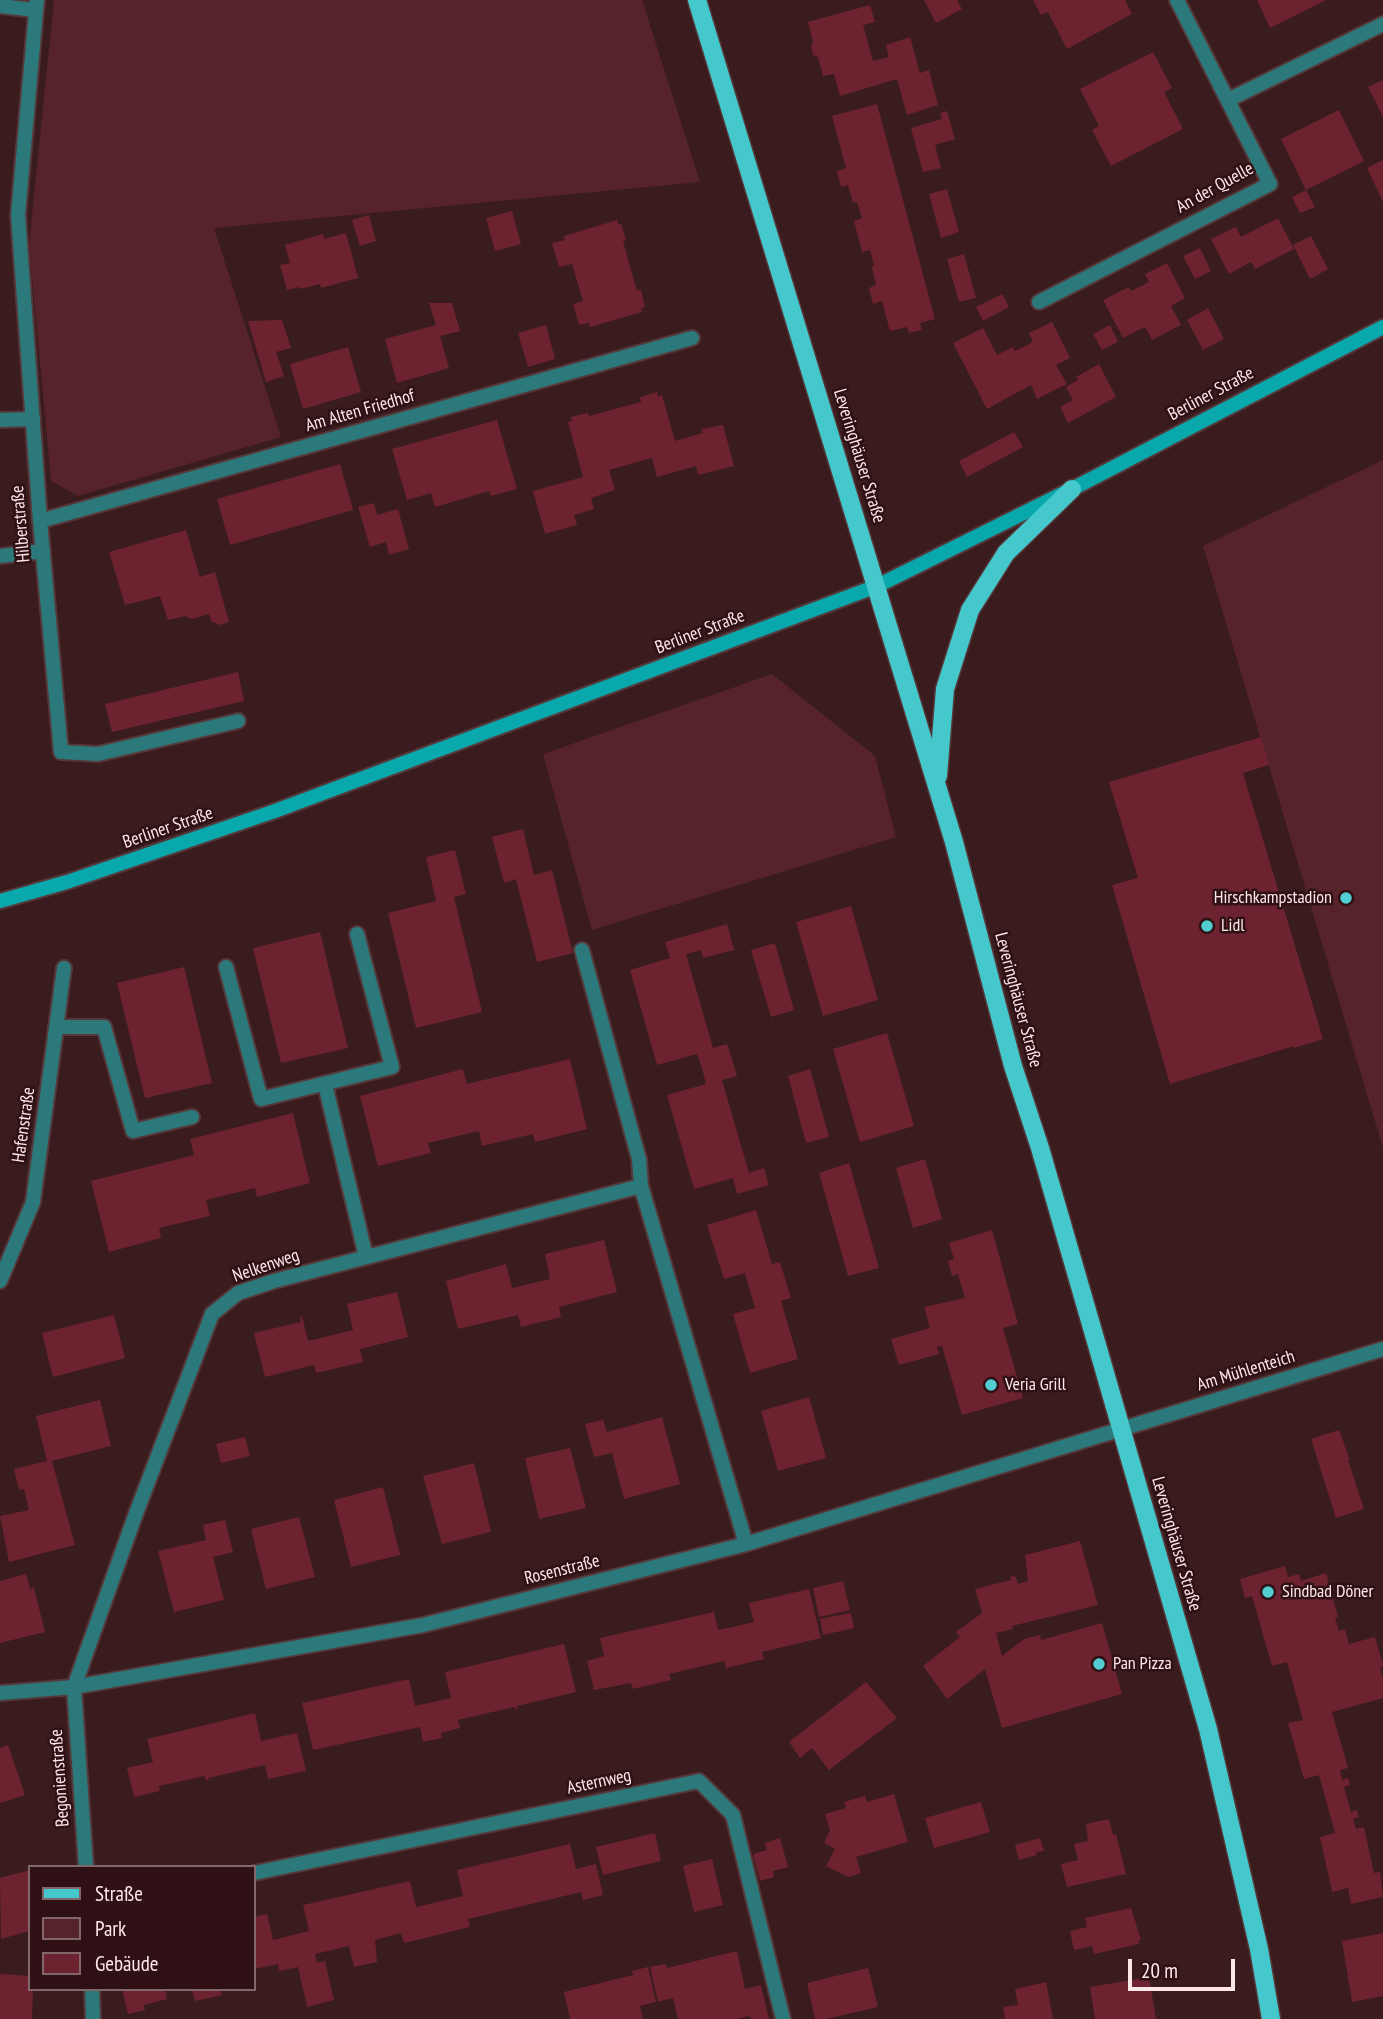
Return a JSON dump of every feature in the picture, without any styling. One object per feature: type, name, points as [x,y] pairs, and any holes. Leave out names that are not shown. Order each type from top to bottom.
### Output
[{"type":"main road","name":"Leveringhäuser Straße","points":[[697,0],[937,787],[1013,1066],[1043,1160],[1208,1729],[1259,1949],[1271,2019]]},
{"type":"main road","name":"Berliner Straße","points":[[0,901],[67,882],[275,811],[877,586],[1072,489],[1383,327]]},
{"type":"main road","points":[[937,787],[945,689],[970,610],[1006,553],[1072,489]]},
{"type":"street","name":"An der Quelle","points":[[1039,302],[1270,184],[1177,0]]},
{"type":"street","points":[[0,6],[36,5]]},
{"type":"street","name":"Hilberstraße","points":[[36,5],[18,215],[40,521],[61,752],[98,754],[238,721]]},
{"type":"street","points":[[1228,100],[1383,24]]},
{"type":"street","name":"Am Alten Friedhof","points":[[40,521],[691,338]]},
{"type":"street","points":[[0,421],[33,419]]},
{"type":"street","points":[[0,556],[43,551]]},
{"type":"street","points":[[226,967],[261,1100],[325,1084],[392,1067],[358,934]]},
{"type":"street","points":[[582,950],[639,1159],[640,1186],[746,1544]]},
{"type":"street","name":"Hafenstraße","points":[[0,1281],[33,1202],[64,968]]},
{"type":"street","points":[[56,1027],[104,1027],[133,1131],[192,1117]]},
{"type":"street","points":[[325,1084],[366,1257]]},
{"type":"street","name":"Nelkenweg","points":[[74,1686],[212,1314],[238,1293],[274,1281],[640,1186]]},
{"type":"street","name":"Am Mühlenteich","points":[[1121,1430],[1383,1349]]},
{"type":"street","name":"Rosenstraße","points":[[0,1693],[74,1686],[423,1625],[746,1544],[1121,1430]]},
{"type":"street","name":"Begonienstraße","points":[[74,1686],[86,1865]]},
{"type":"street","name":"Asternweg","points":[[256,1873],[699,1782],[733,1815],[783,2019]]},
{"type":"street","points":[[92,1991],[93,2019]]},
{"type":"green space","points":[[54,0],[642,0],[700,182],[214,228],[281,437],[78,496],[51,481],[29,245]]},
{"type":"green space","name":"Hirschkampstadion","points":[[1383,460],[1383,1148],[1203,546]]},
{"type":"green space","points":[[772,674],[875,756],[896,837],[592,930],[543,754]]},
{"type":"building","points":[[924,0],[957,0],[962,9],[936,23]]},
{"type":"building","points":[[1033,0],[1125,0],[1132,14],[1067,49],[1048,12],[1041,15]]},
{"type":"building","points":[[1257,0],[1326,0],[1270,28]]},
{"type":"building","points":[[870,5],[875,22],[863,25],[873,61],[889,57],[886,45],[910,37],[920,73],[929,70],[938,105],[907,115],[897,79],[840,96],[834,74],[823,76],[818,57],[813,55],[808,22]]},
{"type":"building","points":[[1153,52],[1172,88],[1164,92],[1183,129],[1111,166],[1092,130],[1099,126],[1080,89]]},
{"type":"building","points":[[1383,80],[1383,117],[1368,87]]},
{"type":"building","points":[[877,104],[935,319],[920,323],[922,330],[909,333],[907,327],[890,331],[882,301],[873,304],[869,288],[876,285],[874,266],[870,250],[862,252],[854,221],[862,218],[857,202],[853,203],[848,185],[841,187],[837,171],[846,168],[832,116]]},
{"type":"building","points":[[1339,110],[1364,161],[1306,190],[1281,139]]},
{"type":"building","points":[[947,111],[955,139],[935,145],[941,168],[923,172],[911,128],[942,119],[940,113]]},
{"type":"building","points":[[1383,160],[1383,202],[1367,168]]},
{"type":"building","points":[[947,189],[959,232],[941,238],[929,194]]},
{"type":"building","points":[[1306,190],[1315,207],[1300,213],[1292,197]]},
{"type":"building","points":[[512,211],[521,244],[495,251],[486,218]]},
{"type":"building","points":[[369,215],[376,241],[360,246],[352,220]]},
{"type":"building","points":[[1278,218],[1294,249],[1255,269],[1251,262],[1229,274],[1211,239],[1236,227],[1241,237]]},
{"type":"building","points":[[617,220],[626,240],[623,241],[637,291],[641,290],[645,307],[641,308],[642,312],[590,327],[589,323],[579,325],[573,304],[583,301],[572,264],[559,267],[552,243],[565,240],[564,236]]},
{"type":"building","points":[[346,233],[358,278],[321,288],[320,284],[287,290],[280,265],[290,263],[285,245],[323,234],[324,239]]},
{"type":"building","points":[[1311,236],[1328,269],[1310,279],[1293,245]]},
{"type":"building","points":[[1200,248],[1211,271],[1195,279],[1183,256]]},
{"type":"building","points":[[964,254],[976,298],[959,302],[947,259]]},
{"type":"building","points":[[1167,263],[1185,298],[1171,306],[1181,325],[1152,340],[1145,327],[1123,338],[1103,300],[1129,287],[1131,291],[1149,282],[1145,274]]},
{"type":"building","points":[[1002,294],[1009,307],[983,321],[976,307]]},
{"type":"building","points":[[429,303],[452,303],[460,331],[440,336],[449,368],[397,383],[385,339],[436,325]]},
{"type":"building","points":[[1208,308],[1224,339],[1203,350],[1187,320]]},
{"type":"building","points":[[282,320],[291,348],[276,352],[284,376],[266,382],[248,321]]},
{"type":"building","points":[[1052,322],[1070,358],[1056,365],[1067,384],[1037,399],[1031,385],[987,409],[953,343],[983,328],[997,355],[1013,347],[1015,351],[1033,342],[1029,333]]},
{"type":"building","points":[[546,325],[555,359],[528,367],[518,333]]},
{"type":"building","points":[[1110,325],[1118,342],[1102,350],[1093,334]]},
{"type":"building","points":[[348,347],[361,392],[303,409],[290,364]]},
{"type":"building","points":[[1099,364],[1116,397],[1068,423],[1060,407],[1073,400],[1066,387],[1078,380],[1076,377]]},
{"type":"building","points":[[657,392],[658,397],[662,395],[675,441],[703,433],[701,429],[723,425],[734,466],[698,475],[696,466],[657,477],[652,458],[609,470],[615,490],[591,498],[594,509],[574,515],[577,525],[545,534],[533,491],[583,477],[568,422],[572,421],[571,417],[588,413],[589,416],[641,402],[640,397]]},
{"type":"building","points":[[497,420],[517,489],[491,496],[489,491],[435,507],[431,493],[407,500],[392,449]]},
{"type":"building","points":[[1014,432],[1023,447],[967,477],[959,461]]},
{"type":"building","points":[[340,464],[353,510],[230,545],[217,499]]},
{"type":"building","points":[[374,503],[377,515],[398,509],[409,549],[389,555],[386,542],[370,547],[358,507]]},
{"type":"building","points":[[186,530],[200,577],[215,572],[229,622],[219,625],[211,621],[209,614],[192,619],[185,616],[168,620],[160,596],[125,605],[109,552]]},
{"type":"building","points":[[238,672],[244,701],[112,732],[105,704]]},
{"type":"building","name":"Lidl","points":[[1261,737],[1269,765],[1243,773],[1323,1039],[1170,1084],[1112,885],[1138,878],[1109,782]]},
{"type":"building","points":[[523,829],[534,875],[552,870],[573,953],[537,962],[516,879],[504,883],[492,837]]},
{"type":"building","points":[[455,850],[466,894],[454,897],[482,1012],[416,1028],[388,913],[436,901],[426,857]]},
{"type":"building","points":[[851,906],[878,1000],[823,1016],[796,922]]},
{"type":"building","points":[[727,924],[734,950],[703,958],[701,950],[686,954],[713,1048],[727,1044],[737,1076],[722,1080],[749,1173],[764,1168],[769,1185],[737,1194],[733,1178],[694,1189],[667,1095],[706,1084],[702,1068],[697,1054],[657,1065],[630,970],[670,958],[665,942]]},
{"type":"building","points":[[320,932],[348,1048],[281,1063],[253,948]]},
{"type":"building","points":[[775,943],[794,1010],[771,1017],[751,950]]},
{"type":"building","points":[[184,967],[212,1083],[145,1098],[117,983]]},
{"type":"building","points":[[887,1033],[914,1126],[860,1142],[833,1049]]},
{"type":"building","points":[[570,1059],[587,1129],[535,1142],[533,1134],[482,1146],[479,1131],[428,1143],[431,1153],[378,1166],[360,1096],[463,1069],[467,1084]]},
{"type":"building","points":[[810,1069],[829,1137],[806,1143],[788,1076]]},
{"type":"building","points":[[293,1113],[310,1183],[257,1197],[255,1188],[206,1200],[210,1216],[159,1228],[161,1238],[109,1252],[91,1181],[194,1155],[190,1139]]},
{"type":"building","points":[[925,1159],[942,1219],[913,1228],[896,1168]]},
{"type":"building","points":[[849,1163],[879,1268],[848,1276],[819,1173]]},
{"type":"building","points":[[756,1210],[772,1264],[780,1262],[791,1298],[781,1301],[798,1359],[750,1373],[733,1314],[755,1308],[745,1273],[724,1279],[707,1225]]},
{"type":"building","points":[[992,1230],[1018,1324],[1003,1328],[1023,1398],[962,1415],[942,1346],[937,1347],[939,1354],[899,1365],[891,1339],[930,1328],[924,1307],[965,1298],[958,1274],[952,1276],[948,1261],[954,1259],[949,1243]]},
{"type":"building","points":[[604,1240],[617,1292],[559,1307],[561,1317],[521,1327],[518,1315],[458,1329],[446,1281],[506,1264],[512,1288],[550,1279],[545,1254]]},
{"type":"building","points":[[397,1292],[408,1337],[360,1349],[363,1362],[316,1373],[314,1365],[265,1377],[254,1333],[301,1322],[302,1316],[308,1341],[353,1330],[347,1304]]},
{"type":"building","points":[[114,1315],[125,1358],[53,1377],[42,1333]]},
{"type":"building","points":[[809,1397],[826,1458],[778,1471],[761,1411]]},
{"type":"building","points":[[100,1400],[111,1446],[52,1461],[75,1545],[9,1562],[0,1516],[29,1510],[24,1489],[19,1490],[14,1469],[47,1461],[36,1416]]},
{"type":"building","points":[[662,1417],[680,1484],[624,1499],[612,1453],[594,1457],[585,1424],[603,1420],[607,1432]]},
{"type":"building","points":[[1339,1430],[1364,1509],[1336,1518],[1311,1439]]},
{"type":"building","points":[[245,1437],[250,1456],[221,1463],[216,1444]]},
{"type":"building","points":[[570,1448],[586,1508],[539,1519],[525,1458]]},
{"type":"building","points":[[474,1463],[491,1532],[442,1544],[423,1476]]},
{"type":"building","points":[[383,1487],[400,1555],[351,1567],[334,1500]]},
{"type":"building","points":[[299,1517],[315,1577],[266,1589],[251,1529]]},
{"type":"building","points":[[225,1520],[233,1552],[213,1557],[224,1600],[174,1612],[158,1551],[206,1540],[203,1525]]},
{"type":"building","points":[[1080,1541],[1098,1605],[1012,1626],[1013,1629],[996,1633],[1002,1656],[1024,1639],[1040,1635],[1041,1640],[1102,1623],[1122,1694],[1002,1728],[985,1669],[947,1699],[923,1666],[960,1637],[956,1632],[982,1613],[975,1589],[1011,1580],[1010,1577],[1015,1576],[1018,1584],[1028,1581],[1025,1555]]},
{"type":"building","points":[[1285,1566],[1288,1577],[1299,1574],[1301,1581],[1326,1573],[1339,1631],[1345,1629],[1349,1644],[1375,1637],[1383,1665],[1380,1668],[1383,1698],[1332,1712],[1348,1768],[1340,1770],[1342,1780],[1348,1778],[1350,1785],[1344,1787],[1351,1812],[1357,1810],[1359,1817],[1353,1819],[1356,1829],[1364,1827],[1374,1873],[1380,1872],[1383,1897],[1351,1904],[1348,1888],[1332,1892],[1320,1837],[1335,1833],[1319,1775],[1304,1779],[1288,1723],[1303,1720],[1287,1662],[1272,1666],[1252,1596],[1245,1598],[1240,1579]]},
{"type":"building","points":[[26,1574],[30,1589],[34,1588],[45,1632],[0,1643],[0,1581]]},
{"type":"building","points":[[843,1581],[850,1610],[819,1617],[813,1588]]},
{"type":"building","points":[[809,1589],[821,1638],[762,1652],[764,1659],[726,1668],[724,1661],[669,1674],[671,1680],[633,1689],[631,1683],[594,1690],[587,1661],[604,1656],[600,1638],[714,1612],[718,1630],[737,1626],[754,1622],[749,1603]]},
{"type":"building","points":[[851,1613],[854,1628],[823,1635],[820,1619]]},
{"type":"building","points":[[564,1644],[576,1692],[517,1706],[518,1709],[514,1707],[458,1720],[460,1728],[441,1733],[442,1738],[423,1742],[420,1727],[313,1750],[302,1703],[409,1679],[415,1706],[451,1698],[445,1672]]},
{"type":"building","points":[[866,1682],[897,1718],[829,1770],[812,1748],[800,1758],[789,1742]]},
{"type":"building","points":[[255,1713],[261,1741],[297,1733],[306,1771],[268,1779],[265,1765],[208,1778],[209,1780],[204,1776],[159,1786],[160,1791],[134,1797],[127,1768],[153,1762],[147,1739]]},
{"type":"building","points":[[8,1745],[25,1795],[0,1803],[0,1748]]},
{"type":"building","points":[[894,1794],[908,1842],[856,1857],[861,1873],[848,1877],[826,1866],[835,1849],[824,1843],[830,1830],[825,1814],[846,1808],[844,1802],[865,1796],[867,1802]]},
{"type":"building","points":[[981,1802],[990,1832],[934,1848],[925,1818]]},
{"type":"building","points":[[1109,1819],[1113,1835],[1116,1834],[1126,1874],[1067,1887],[1061,1864],[1078,1860],[1074,1844],[1088,1841],[1086,1824]]},
{"type":"building","points":[[655,1833],[661,1861],[603,1875],[596,1847]]},
{"type":"building","points":[[780,1838],[788,1867],[773,1871],[774,1877],[760,1881],[753,1854],[767,1850],[765,1843]]},
{"type":"building","points":[[1040,1838],[1044,1851],[1019,1860],[1015,1845]]},
{"type":"building","points":[[570,1844],[576,1869],[596,1864],[603,1895],[583,1900],[581,1892],[468,1919],[470,1927],[404,1943],[401,1933],[375,1940],[377,1962],[354,1967],[349,1946],[315,1954],[317,1963],[325,1961],[334,2000],[307,2007],[298,1967],[279,1971],[278,1964],[256,1969],[256,1917],[267,1914],[273,1940],[309,1931],[303,1905],[410,1881],[416,1907],[463,1896],[457,1870]]},
{"type":"building","points":[[712,1859],[723,1905],[694,1912],[683,1866]]},
{"type":"building","points":[[28,1871],[28,1932],[1,1939],[0,1878]]},
{"type":"building","points":[[1131,1908],[1141,1940],[1138,1941],[1139,1944],[1094,1954],[1092,1946],[1074,1950],[1070,1931],[1087,1927],[1085,1918]]},
{"type":"building","points":[[1383,1933],[1383,1996],[1352,2002],[1342,1941]]},
{"type":"building","points":[[737,1951],[745,1989],[761,1985],[769,2019],[751,2019],[750,2016],[736,2019],[678,2019],[673,1998],[658,2002],[650,1967],[665,1964],[667,1968]]},
{"type":"building","points":[[648,1967],[656,2002],[640,2006],[643,2019],[570,2019],[564,1992],[633,1975],[632,1971]]},
{"type":"building","points":[[868,1968],[878,2007],[815,2019],[807,1983]]},
{"type":"building","points":[[0,1974],[28,1976],[28,1991],[33,1991],[32,2019],[0,2019]]},
{"type":"building","points":[[1149,1977],[1156,2019],[1095,2019],[1090,1987]]},
{"type":"building","points":[[1046,1982],[1053,2019],[1005,2019],[1003,2007],[1018,2005],[1015,1989]]},
{"type":"building","points":[[122,1991],[165,1991],[167,1999],[144,2005],[145,2010],[128,2014]]},
{"type":"building","points":[[192,1991],[221,1991],[222,1995],[195,2001]]},
{"type":"place","name":"Hirschkampstadion","points":[[1346,898]]},
{"type":"place","name":"Lidl","points":[[1207,926]]},
{"type":"place","name":"Veria Grill","points":[[991,1385]]},
{"type":"place","name":"Sindbad Döner","points":[[1268,1592]]},
{"type":"place","name":"Pan Pizza","points":[[1099,1664]]}]
